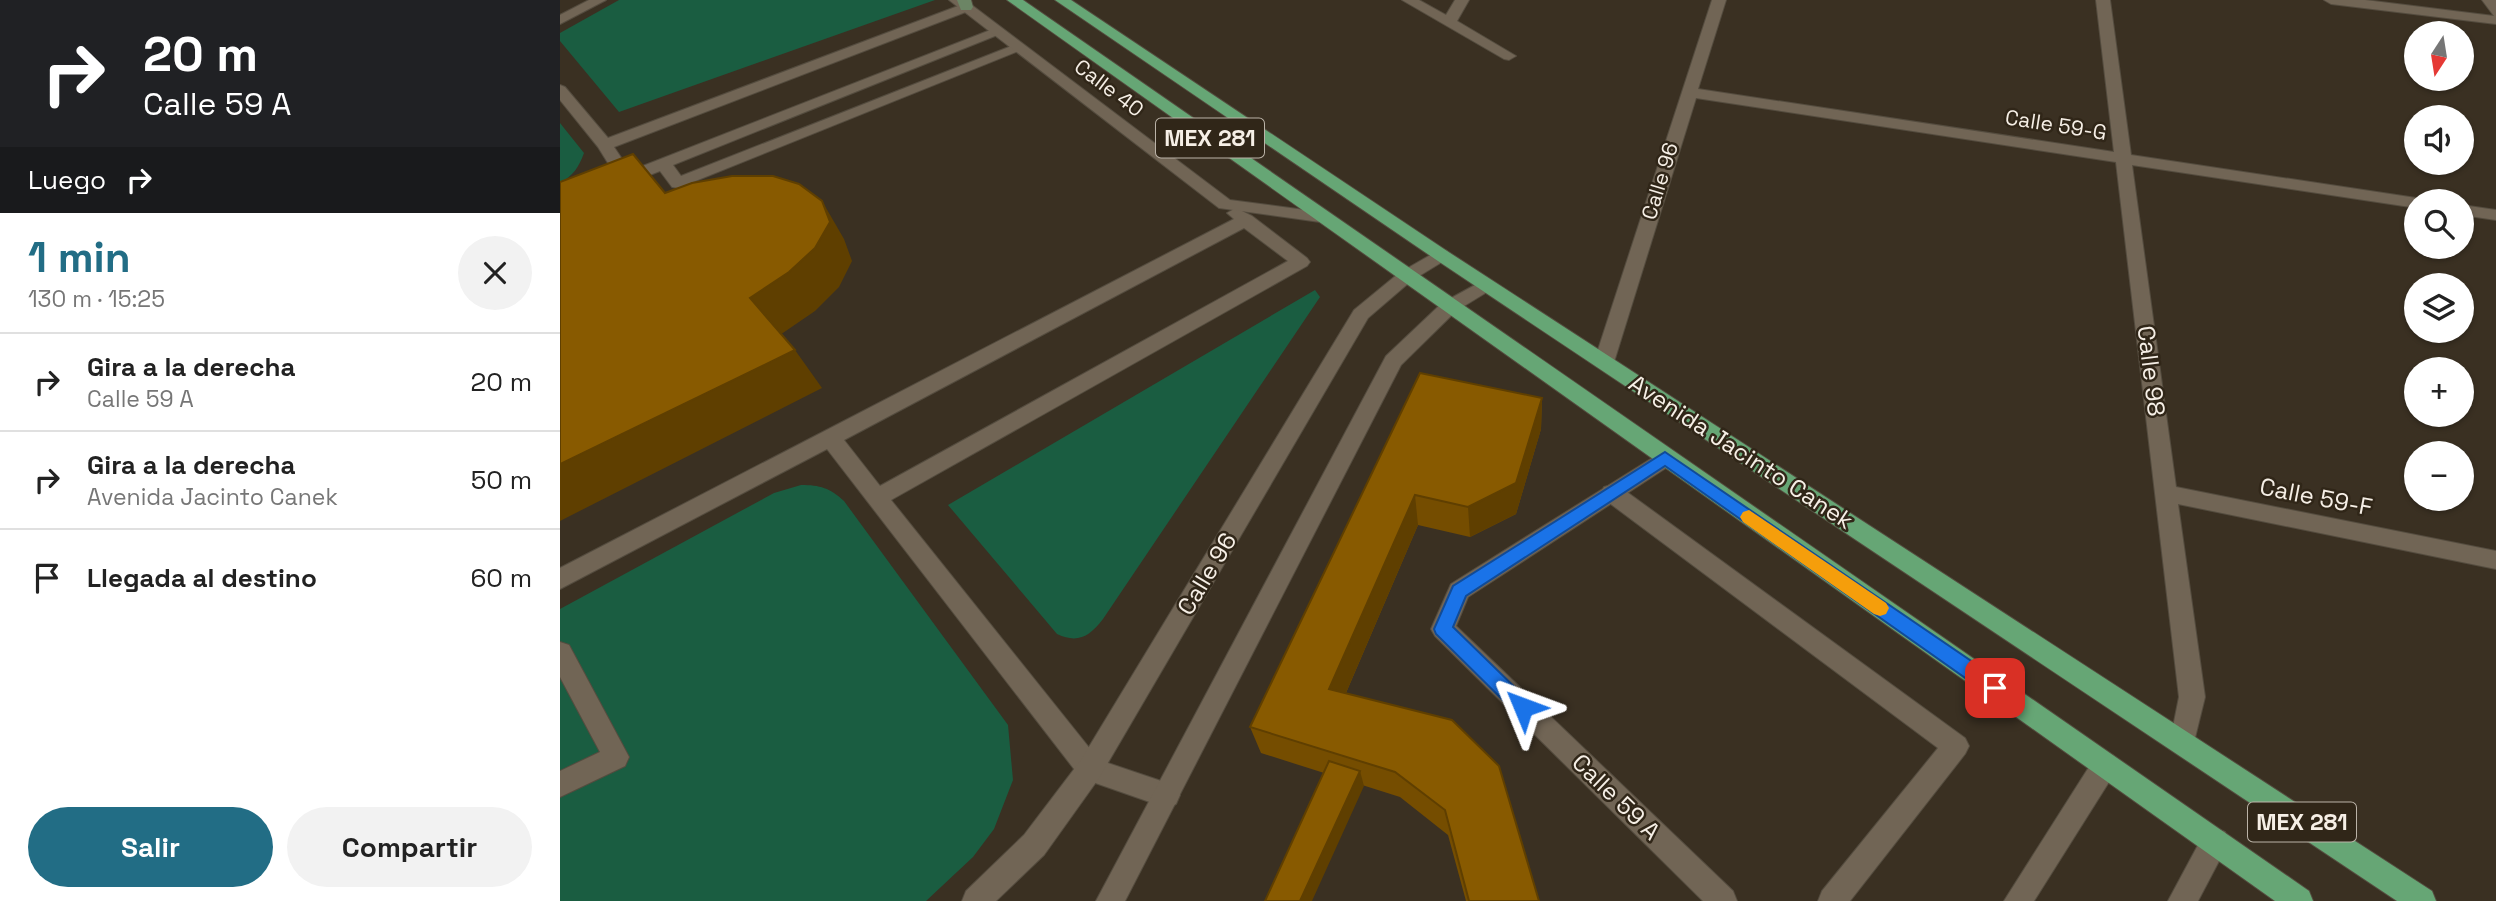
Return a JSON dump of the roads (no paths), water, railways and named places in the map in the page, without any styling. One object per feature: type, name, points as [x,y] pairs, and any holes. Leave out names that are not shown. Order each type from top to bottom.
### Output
[{"type":"main road","name":"Avenida Jacinto Canek","points":[[1014,0],[2299,901]]},
{"type":"main road","name":"Avenida Jacinto Canek","points":[[1062,0],[1486,285],[2422,901]]},
{"type":"street","points":[[560,20],[599,0]]},
{"type":"street","points":[[1409,0],[1509,56]]},
{"type":"street","points":[[1449,22],[1462,0]]},
{"type":"street","name":"Calle 96","points":[[1604,362],[1719,0]]},
{"type":"street","name":"Calle 98","points":[[2103,0],[2192,697],[2183,742]]},
{"type":"street","points":[[2331,0],[2496,20]]},
{"type":"street","points":[[2489,0],[2496,12]]},
{"type":"street","points":[[605,145],[962,2]]},
{"type":"street","name":"Calle 40","points":[[962,2],[1225,204],[1320,217]]},
{"type":"street","points":[[604,187],[998,32]]},
{"type":"street","points":[[663,164],[678,183],[1019,48]]},
{"type":"street","points":[[560,90],[605,145],[626,178]]},
{"type":"street","name":"Calle 59-G","points":[[1688,92],[2404,201]]},
{"type":"street","points":[[878,497],[1301,262],[1225,204]]},
{"type":"street","points":[[2474,212],[2496,215]]},
{"type":"street","points":[[560,579],[1246,220]]},
{"type":"street","name":"Calle 96","points":[[976,901],[1034,845],[1090,769],[1362,314],[1405,276],[1441,255]]},
{"type":"street","points":[[1110,901],[1393,361],[1449,307],[1486,285]]},
{"type":"street","points":[[831,439],[1090,769],[1167,795]]},
{"type":"street","name":"Calle 59 A","points":[[1665,458],[1459,591],[1443,629],[1723,901]]},
{"type":"street","points":[[1612,493],[1956,746],[1832,901]]},
{"type":"street","name":"Calle 59-F","points":[[2166,493],[2496,560]]},
{"type":"street","points":[[560,653],[616,757],[560,784]]},
{"type":"street","points":[[2018,901],[2105,765]]},
{"type":"street","points":[[2182,901],[2215,842]]}]
